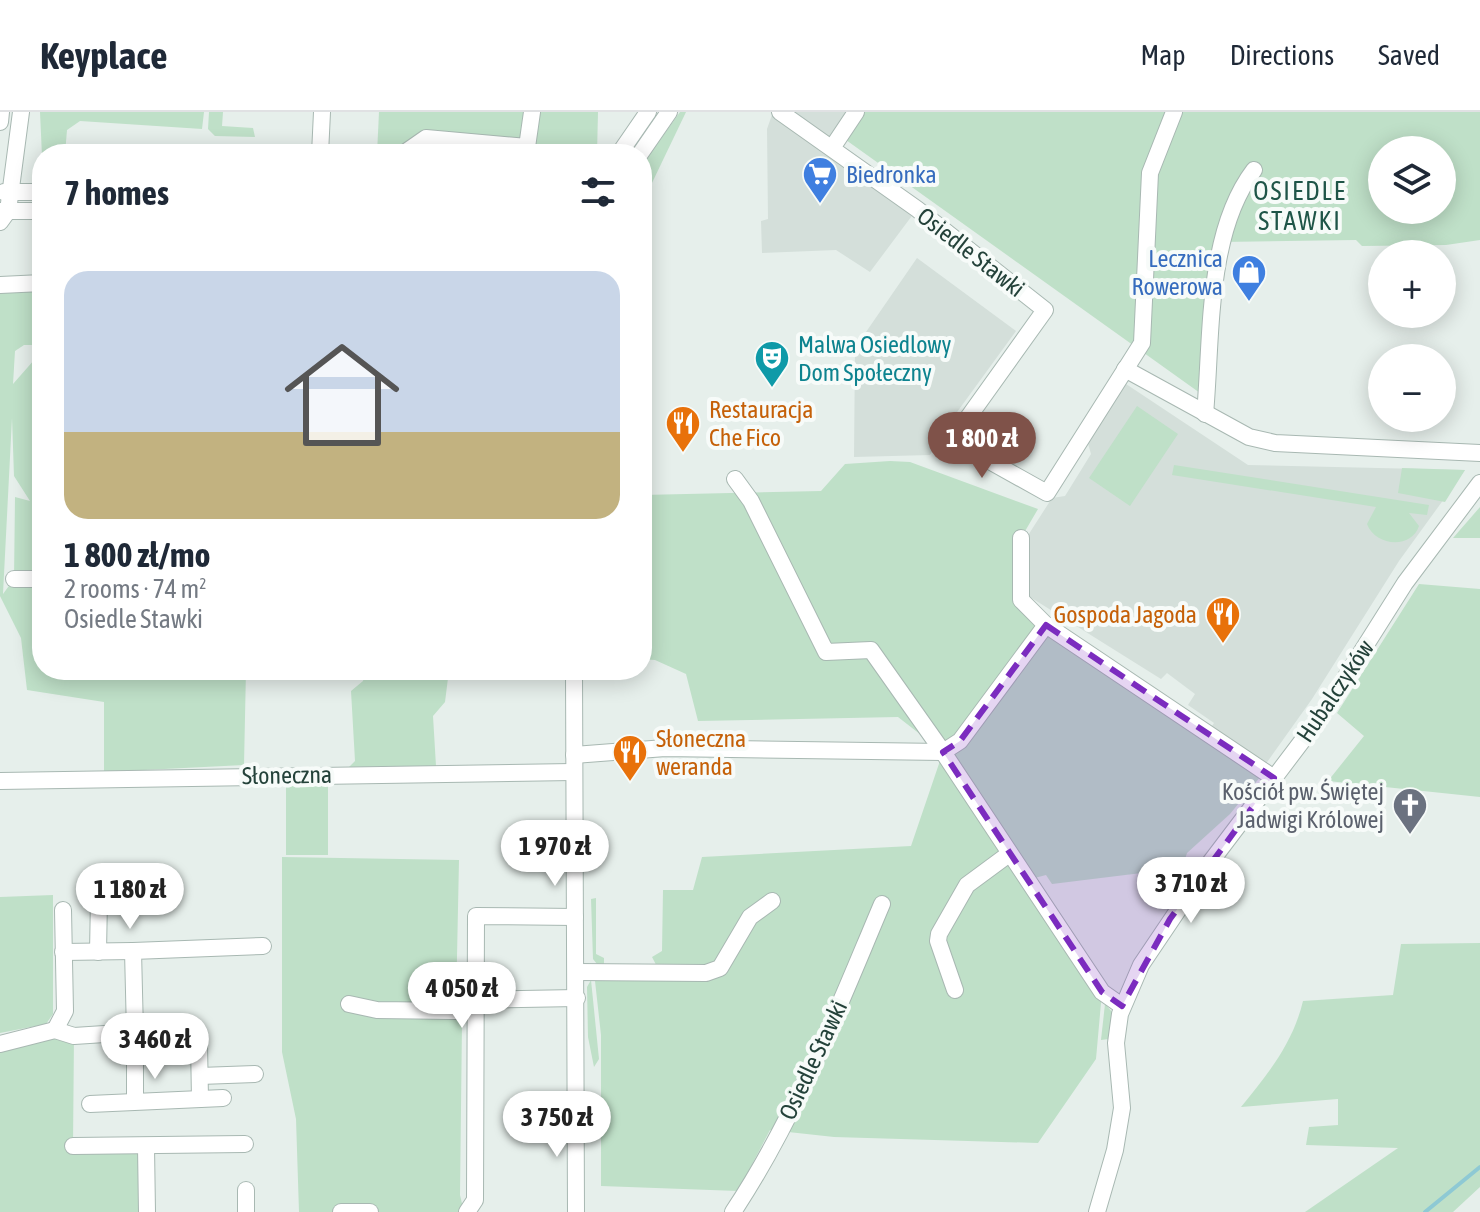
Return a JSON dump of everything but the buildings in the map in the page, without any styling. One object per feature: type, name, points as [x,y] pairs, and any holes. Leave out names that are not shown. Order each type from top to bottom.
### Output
[{"type":"street","points":[[0,122],[1,112]]},
{"type":"street","points":[[21,112],[15,163],[3,214],[32,212]]},
{"type":"street","points":[[320,144],[322,112]]},
{"type":"street","points":[[527,144],[532,112]]},
{"type":"street","points":[[626,144],[648,112]]},
{"type":"street","points":[[647,144],[669,112]]},
{"type":"street","name":"Osiedle Stawki","points":[[780,112],[1045,310],[952,440],[1047,493],[1142,343],[1150,173],[1174,112]]},
{"type":"street","points":[[832,148],[856,112]]},
{"type":"street","points":[[417,144],[426,138],[493,144]]},
{"type":"street","points":[[15,163],[32,180]]},
{"type":"street","points":[[1205,414],[1221,242],[1239,190],[1254,170]]},
{"type":"street","points":[[6,192],[32,191]]},
{"type":"street","points":[[0,285],[32,283]]},
{"type":"street","points":[[1125,369],[1249,437],[1275,443],[1480,453]]},
{"type":"street","points":[[735,479],[751,501],[826,652],[871,650],[943,752],[1102,992],[1122,1006]]},
{"type":"street","name":"Hubalczyków","points":[[1097,1212],[1115,1150],[1122,1108],[1116,1043],[1122,1006],[1141,965],[1170,919],[1321,716],[1405,583],[1480,483]]},
{"type":"street","points":[[1021,538],[1021,600],[1046,625],[1274,778]]},
{"type":"street","points":[[14,579],[32,579]]},
{"type":"street","points":[[943,752],[960,741],[1046,625]]},
{"type":"street","points":[[574,680],[576,1212]]},
{"type":"street","name":"Słoneczna","points":[[0,781],[574,763],[665,748],[943,752]]},
{"type":"street","points":[[955,990],[938,941],[939,934],[967,885],[1009,854]]},
{"type":"street","points":[[98,952],[99,899]]},
{"type":"street","points":[[577,972],[706,973],[720,968],[750,917],[772,901]]},
{"type":"street","name":"Osiedle Stawki","points":[[733,1212],[779,1132],[831,1025],[882,904]]},
{"type":"street","points":[[55,1030],[65,1011],[63,910]]},
{"type":"street","points":[[467,1212],[475,1200],[476,916],[575,917]]},
{"type":"street","points":[[63,952],[263,946]]},
{"type":"street","points":[[133,951],[135,1101]]},
{"type":"street","points":[[349,1004],[377,1010],[456,1011],[476,1000],[577,998]]},
{"type":"street","points":[[0,1044],[55,1030],[74,1036],[135,1032]]},
{"type":"street","points":[[199,1044],[200,1099]]},
{"type":"street","points":[[200,1076],[255,1074]]},
{"type":"street","points":[[90,1104],[223,1098]]},
{"type":"street","points":[[73,1146],[245,1144]]},
{"type":"street","points":[[146,1147],[147,1212]]},
{"type":"street","points":[[246,1190],[246,1212]]},
{"type":"street","points":[[341,1212],[370,1212]]},
{"type":"highlighted area","points":[[1046,625],[1274,778],[1170,919],[1122,1006],[1102,992],[943,752],[960,741]]},
{"type":"shaded area","points":[[773,112],[865,112],[846,140],[832,148],[917,209],[870,272],[836,250],[762,253],[761,221],[768,219],[767,129]]},
{"type":"shaded area","points":[[917,258],[1016,331],[944,430],[930,455],[854,457],[855,348]]},
{"type":"shaded area","points":[[1126,384],[1248,465],[1465,470],[1399,561],[1312,699],[1265,765],[1210,729],[1214,723],[1188,705],[1195,694],[1167,673],[1161,679],[1030,597],[1025,540],[1052,498],[1065,496],[1091,454],[1087,440]]},
{"type":"green space","points":[[40,112],[204,112],[202,129],[80,121],[67,130],[66,144],[41,144]]},
{"type":"green space","points":[[209,112],[223,112],[222,126],[253,128],[255,137],[215,136],[208,129]]},
{"type":"green space","points":[[379,112],[598,112],[597,144],[377,144]]},
{"type":"green space","points":[[680,112],[686,112],[652,183],[652,151]]},
{"type":"green space","points":[[865,112],[1480,112],[1480,240],[1456,244],[1456,240],[1368,240],[1368,246],[1362,246],[1356,240],[1221,242],[1207,398],[846,140]]},
{"type":"green space","points":[[32,283],[32,345],[24,345],[15,351],[13,384],[32,362],[32,680],[246,680],[244,765],[104,772],[104,702],[27,690],[21,638],[0,596],[0,285]],"holes":[[[12,418],[14,476],[30,501],[15,497],[14,579],[3,594]]]},
{"type":"green space","points":[[1137,406],[1178,434],[1130,506],[1089,478]]},
{"type":"green space","points":[[910,462],[1038,509],[1021,538],[1021,600],[1265,771],[1230,814],[1187,853],[1182,868],[1052,884],[1046,875],[1027,880],[1102,992],[1096,1059],[1038,1143],[834,1137],[770,1130],[738,1191],[601,1186],[601,1035],[594,972],[611,981],[664,980],[652,957],[662,951],[663,890],[693,890],[702,857],[911,846],[943,752],[898,717],[698,721],[686,674],[652,660],[652,495],[821,491],[845,464]]},
{"type":"green space","points":[[1174,465],[1429,505],[1427,515],[1409,513],[1419,526],[1409,539],[1385,541],[1377,537],[1367,524],[1376,507],[1172,475]]},
{"type":"green space","points":[[1402,468],[1465,470],[1445,502],[1398,493]]},
{"type":"green space","points":[[1480,507],[1480,538],[1453,538]]},
{"type":"green space","points":[[1419,584],[1480,589],[1480,797],[1328,781],[1364,736],[1337,713]]},
{"type":"green space","points":[[448,680],[445,702],[433,716],[436,766],[349,767],[355,761],[351,691],[363,681]]},
{"type":"green space","points":[[328,783],[328,855],[286,855],[286,784]]},
{"type":"green space","points":[[282,857],[459,860],[456,1005],[462,1022],[460,1195],[464,1212],[299,1212],[296,1119],[282,1052]]},
{"type":"green space","points":[[53,895],[53,1014],[46,1024],[0,1033],[0,897]]},
{"type":"green space","points":[[596,898],[596,954],[604,958],[604,965],[597,964],[593,959],[591,899]]},
{"type":"green space","points":[[1480,943],[1480,1187],[1453,1212],[1305,1212],[1398,1148],[1306,1145],[1309,1127],[1338,1125],[1338,1099],[1241,1107],[1286,1044],[1303,1001],[1393,995],[1401,944]]},
{"type":"green space","points":[[591,980],[599,1059],[594,1067],[588,1037],[587,987]]},
{"type":"green space","points":[[1105,1004],[1113,1013],[1109,1039],[1101,1040]]},
{"type":"green space","points":[[74,1036],[73,1145],[146,1147],[147,1212],[0,1212],[0,1044]]},
{"type":"waterway","points":[[1425,1212],[1480,1167]]},
{"type":"place","name":"Biedronka","points":[[820,205]]},
{"type":"place","name":"Lecznica Rowerowa","points":[[1249,303]]},
{"type":"place","name":"Malwa Osiedlowy Dom Społeczny","points":[[772,389]]},
{"type":"place","name":"Restauracja Che Fico","points":[[683,454]]},
{"type":"place","name":"Gospoda Jagoda","points":[[1223,645]]},
{"type":"place","name":"Słoneczna weranda","points":[[630,783]]},
{"type":"place","name":"Kościół pw. Świętej Jadwigi Królowej","points":[[1410,836]]},
{"type":"district","name":"OSIEDLE STAWKI","points":[[1300,206]]}]
